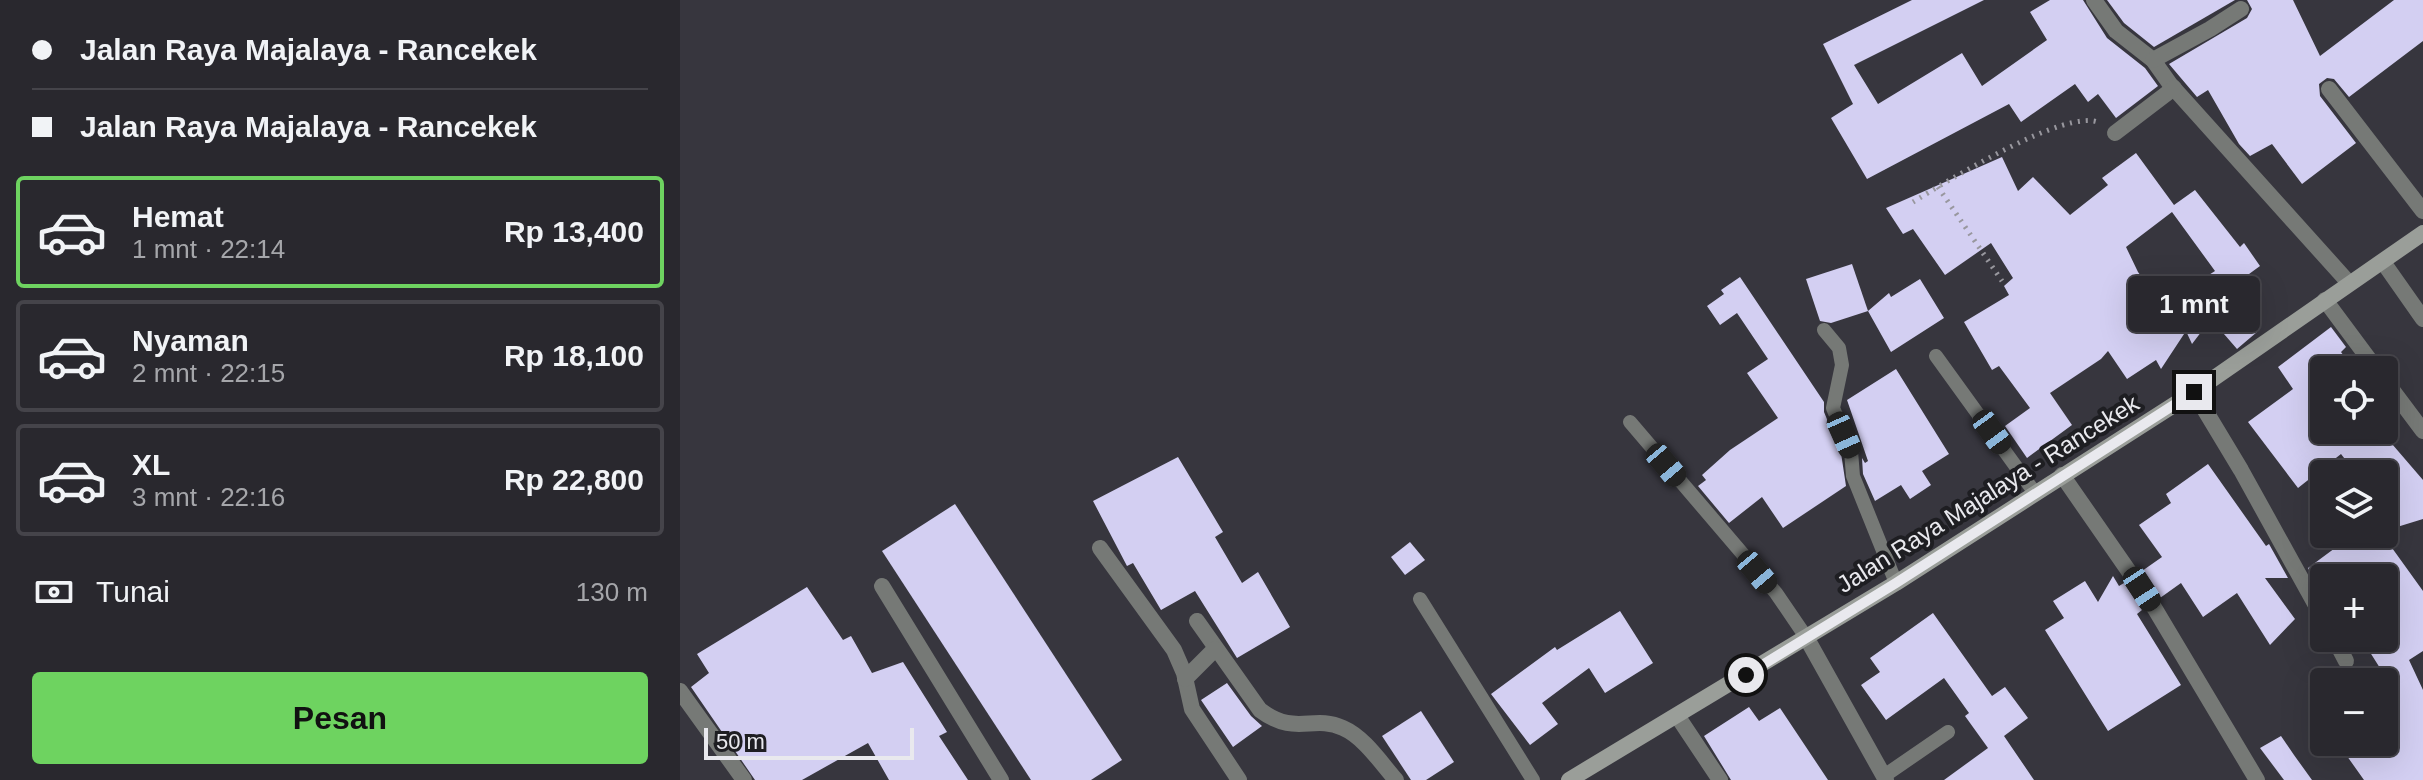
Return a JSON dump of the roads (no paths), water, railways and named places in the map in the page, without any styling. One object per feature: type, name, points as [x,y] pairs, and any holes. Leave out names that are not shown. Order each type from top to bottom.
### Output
[{"type":"main road","name":"Jalan Raya Majalaya - Rancekek","points":[[1569,780],[1896,583],[2194,392],[2423,233]]},
{"type":"street","points":[[2094,0],[2116,31],[2153,60],[2174,88],[2349,283]]},
{"type":"street","points":[[2153,60],[2241,9]]},
{"type":"street","points":[[2115,133],[2174,88]]},
{"type":"street","points":[[2329,89],[2423,211]]},
{"type":"street","points":[[2383,262],[2423,319]]},
{"type":"street","points":[[2325,300],[2367,356]]},
{"type":"street","points":[[2194,392],[2310,595]]},
{"type":"street","points":[[2398,398],[2423,431]]},
{"type":"street","points":[[2062,475],[2155,609],[2257,780]]},
{"type":"street","points":[[1100,548],[1174,650],[1192,709],[1239,780]]},
{"type":"street","points":[[882,586],[1001,780]]},
{"type":"street","points":[[1197,621],[1260,710],[1274,721],[1289,726],[1321,724],[1341,727],[1356,736],[1396,780]]},
{"type":"street","points":[[1806,637],[1885,778]]},
{"type":"street","points":[[1185,679],[1215,649]]},
{"type":"street","points":[[2341,652],[2346,661]]},
{"type":"street","points":[[680,691],[744,780]]},
{"type":"street","points":[[1678,717],[1720,780]]},
{"type":"lane","points":[[1824,330],[1839,348],[1842,365],[1833,408],[1851,451],[1853,476],[1896,583]]},
{"type":"lane","points":[[1936,356],[2035,493]]},
{"type":"lane","points":[[1630,422],[1776,593],[1806,637]]},
{"type":"lane","points":[[1420,599],[1533,780]]},
{"type":"lane","points":[[1885,778],[1948,732]]}]
